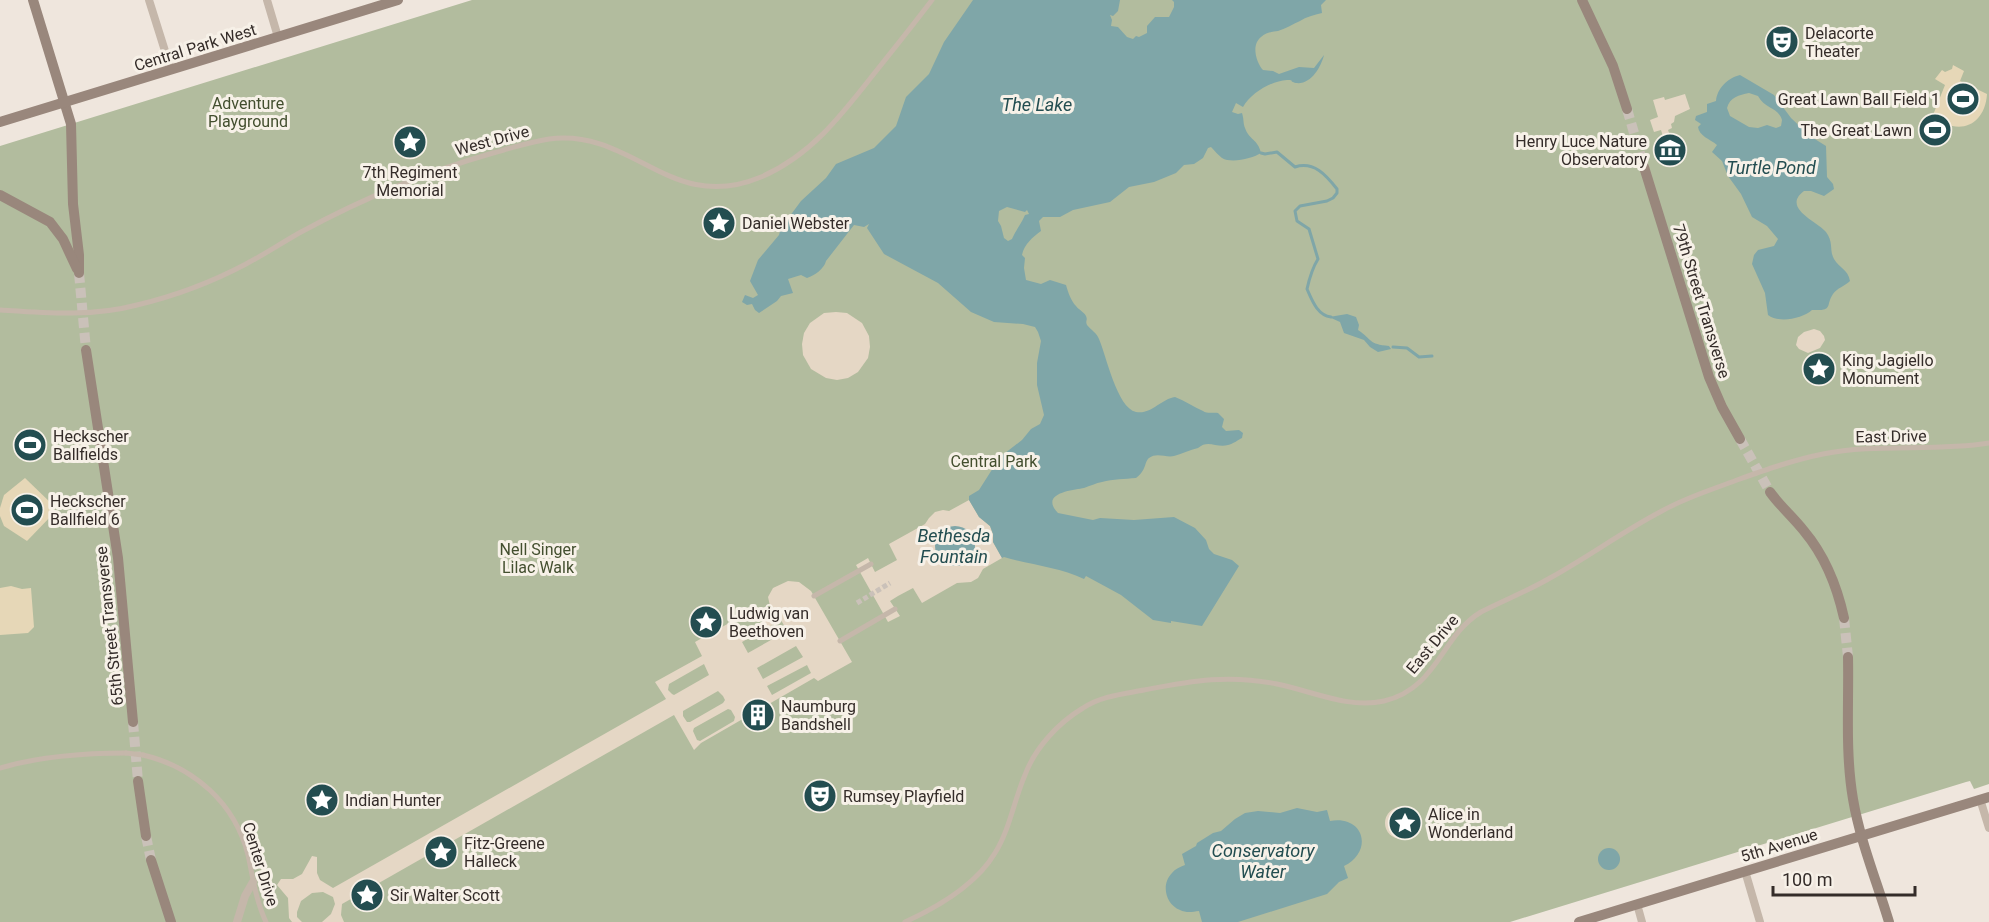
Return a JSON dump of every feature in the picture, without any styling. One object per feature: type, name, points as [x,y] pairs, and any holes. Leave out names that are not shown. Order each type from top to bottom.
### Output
[{"type":"main road","points":[[0,195],[55,227],[67,246],[79,273],[73,204],[72,129],[33,0]]},
{"type":"main road","points":[[1582,0],[1613,66],[1627,109]]},
{"type":"main road","name":"Central Park West","points":[[0,122],[390,1]]},
{"type":"main road","name":"79th Street Transverse","points":[[1644,167],[1709,377],[1740,439]]},
{"type":"main road","name":"65th Street Transverse","points":[[86,350],[118,558],[133,722]]},
{"type":"main road","points":[[1770,492],[1805,532],[1822,558],[1835,587],[1844,618]]},
{"type":"main road","points":[[1848,657],[1850,765],[1855,809],[1889,922]]},
{"type":"main road","points":[[138,781],[146,836]]},
{"type":"main road","name":"5th Avenue","points":[[1579,922],[1985,798]]},
{"type":"main road","points":[[151,860],[171,922]]},
{"type":"street","points":[[149,0],[171,70]]},
{"type":"street","points":[[267,0],[278,37]]},
{"type":"street","name":"West Drive","points":[[0,310],[58,314],[93,312],[124,308],[172,296],[232,272],[311,227],[408,181],[478,157],[550,139],[580,139],[609,146],[652,169],[687,184],[721,188],[750,181],[783,166],[820,139],[845,111],[932,0]]},
{"type":"street","name":"East Drive","points":[[905,922],[956,892],[989,861],[1006,831],[1029,765],[1043,744],[1059,727],[1076,712],[1095,701],[1206,679],[1236,679],[1276,684],[1350,701],[1388,700],[1402,694],[1427,676],[1458,633],[1472,619],[1549,579],[1617,536],[1684,500],[1789,462],[1827,453],[1856,450],[1952,448],[1989,443]]},
{"type":"street","points":[[814,596],[872,564]]},
{"type":"street","points":[[840,641],[896,609]]},
{"type":"street","name":"Center Drive","points":[[0,768],[67,755],[126,753],[164,761],[186,771],[219,799],[239,830],[248,854],[259,906],[266,922]]},
{"type":"street","points":[[1985,798],[1989,828]]},
{"type":"street","points":[[1745,871],[1760,922]]},
{"type":"street","points":[[237,922],[245,896],[253,882]]},
{"type":"street","points":[[1637,904],[1642,922]]},
{"type":"green space","name":"Central Park","points":[[472,0],[1989,0],[1989,784],[1974,789],[1970,781],[1966,782],[1510,922],[0,922],[0,146]]},
{"type":"sand","name":"Great Lawn Ball Field 1","points":[[1953,65],[1964,71],[1960,81],[1987,94],[1981,114],[1975,121],[1960,127],[1942,122],[1933,115],[1945,85],[1935,79],[1942,70],[1945,72],[1952,69]]},
{"type":"sand","name":"Heckscher Ballfield 6","points":[[25,478],[53,505],[54,513],[27,541],[4,526],[0,516],[4,495]]},
{"type":"sand","points":[[11,586],[22,589],[31,588],[34,627],[28,633],[0,635],[0,588]]},
{"type":"shaded area","points":[[1685,94],[1690,109],[1675,116],[1671,124],[1672,128],[1668,130],[1672,141],[1665,143],[1661,130],[1654,132],[1650,120],[1658,117],[1653,100],[1664,97],[1665,100]]},
{"type":"shaded area","points":[[824,313],[847,313],[862,323],[869,336],[870,347],[868,358],[858,372],[848,378],[837,380],[826,378],[811,369],[803,355],[802,344],[804,333],[810,323]]},
{"type":"shaded area","points":[[1814,329],[1820,331],[1824,336],[1825,340],[1820,348],[1808,353],[1799,349],[1796,345],[1798,337]]},
{"type":"shaded area","points":[[969,500],[979,517],[990,526],[993,542],[1002,558],[983,569],[978,578],[971,582],[957,583],[922,603],[913,588],[898,596],[890,601],[900,616],[888,622],[856,565],[868,558],[875,572],[897,560],[889,544],[925,524],[935,512],[949,511]],"holes":[[[972,537],[975,550],[943,563],[935,553]]]},
{"type":"shaded area","points":[[788,581],[799,582],[811,591],[852,662],[818,681],[814,678],[701,743],[694,750],[674,715],[342,904],[341,915],[344,922],[322,922],[331,914],[335,904],[333,897],[323,892],[312,893],[301,901],[297,917],[302,922],[292,922],[289,918],[288,898],[277,885],[281,879],[293,879],[302,874],[312,856],[317,857],[317,873],[320,880],[333,888],[666,699],[655,682],[702,656],[695,642],[731,622],[739,635],[776,614],[770,606],[768,597],[773,588]],"holes":[[[781,620],[787,631],[748,653],[742,642]],[[796,646],[803,657],[763,679],[757,668]],[[704,664],[709,675],[674,695],[668,690],[669,684]],[[807,665],[811,673],[772,695],[767,686]],[[718,691],[725,700],[690,722],[687,722],[683,711]],[[728,709],[735,717],[734,721],[700,741],[697,740],[694,728]]]},
{"type":"shaded area","points":[[1401,807],[1412,812],[1417,823],[1412,834],[1401,839],[1390,834],[1385,823],[1390,812]]},
{"type":"water","name":"The Lake","points":[[973,0],[1120,0],[1118,11],[1113,16],[1110,15],[1111,26],[1118,27],[1127,37],[1133,39],[1147,33],[1147,26],[1155,17],[1169,17],[1174,7],[1172,0],[1326,0],[1321,5],[1322,13],[1307,17],[1281,30],[1269,32],[1256,44],[1258,63],[1263,70],[1279,74],[1299,67],[1314,68],[1324,55],[1318,70],[1306,81],[1296,83],[1287,80],[1274,83],[1256,93],[1243,107],[1236,103],[1232,112],[1242,113],[1244,126],[1261,153],[1248,158],[1226,160],[1211,147],[1208,148],[1203,158],[1194,164],[1184,165],[1176,173],[1154,182],[1129,187],[1110,202],[1073,210],[1060,217],[1043,217],[1039,221],[1041,231],[1027,244],[1022,255],[1025,258],[1026,280],[1041,284],[1050,280],[1066,285],[1073,302],[1086,316],[1087,325],[1098,337],[1113,380],[1129,408],[1136,412],[1146,411],[1175,397],[1205,412],[1218,413],[1224,419],[1222,427],[1226,431],[1239,430],[1243,433],[1242,438],[1228,445],[1205,444],[1174,456],[1152,456],[1136,478],[1098,483],[1060,494],[1052,501],[1058,513],[1093,520],[1174,517],[1195,528],[1206,540],[1209,549],[1214,554],[1232,560],[1239,566],[1202,626],[1153,620],[1121,595],[1086,576],[1084,579],[1055,569],[1002,558],[993,542],[990,526],[979,517],[969,500],[969,496],[979,490],[1000,457],[1022,440],[1031,429],[1040,424],[1044,415],[1037,385],[1037,363],[1041,341],[1035,327],[994,322],[971,312],[938,283],[884,254],[867,228],[869,224],[864,227],[854,225],[816,273],[807,278],[801,275],[788,279],[793,293],[781,296],[759,313],[752,304],[747,305],[742,302],[745,295],[753,298],[758,295],[750,281],[758,260],[779,235],[781,228],[801,201],[826,178],[836,164],[874,148],[896,126],[906,97],[929,74],[944,42]],"holes":[[[1007,207],[1025,212],[1027,210],[1029,214],[1025,215],[1012,239],[1008,241],[1004,238],[998,221],[999,211]]]},
{"type":"water","name":"Turtle Pond","points":[[1740,75],[1774,95],[1791,118],[1810,136],[1826,146],[1827,177],[1834,189],[1824,196],[1804,191],[1798,197],[1797,203],[1803,214],[1826,232],[1834,259],[1850,281],[1835,292],[1826,309],[1812,310],[1791,319],[1773,318],[1768,315],[1765,293],[1752,264],[1758,250],[1774,246],[1778,239],[1767,226],[1752,217],[1722,161],[1712,152],[1717,145],[1700,133],[1698,127],[1701,124],[1695,120],[1696,116],[1707,112],[1707,104],[1716,101],[1721,88],[1735,76]],"holes":[[[1749,93],[1758,96],[1780,116],[1781,126],[1776,128],[1767,125],[1758,128],[1749,127],[1730,116],[1727,108],[1733,99]]]},
{"type":"water","points":[[1347,314],[1356,317],[1358,330],[1371,341],[1389,346],[1391,349],[1378,352],[1364,340],[1344,333],[1340,322],[1329,317]]},
{"type":"water","name":"Bethesda Fountain","points":[[955,526],[969,532],[975,546],[969,560],[955,566],[941,560],[935,546],[941,532]]},
{"type":"water","name":"Conservatory Water","points":[[1297,808],[1317,812],[1327,810],[1330,821],[1351,823],[1361,836],[1362,844],[1359,852],[1344,866],[1348,878],[1339,882],[1327,894],[1238,922],[1202,922],[1199,911],[1182,911],[1168,899],[1166,883],[1173,872],[1185,865],[1182,854],[1196,846],[1197,843],[1221,831],[1245,813],[1258,811],[1280,813]]},
{"type":"water","points":[[1609,848],[1617,851],[1620,859],[1617,867],[1609,870],[1601,867],[1598,859],[1601,851]]},
{"type":"waterway","points":[[1261,153],[1277,152],[1295,167],[1308,166],[1319,170],[1337,189],[1333,198],[1300,206],[1295,211],[1297,221],[1309,229],[1318,259],[1307,289],[1319,310],[1331,317]]},
{"type":"waterway","points":[[1393,347],[1407,348],[1419,357],[1432,356]]},
{"type":"tunnel","points":[[1627,109],[1644,167]]},
{"type":"tunnel","points":[[79,273],[86,350]]},
{"type":"tunnel","points":[[1740,439],[1770,492]]},
{"type":"tunnel","points":[[857,603],[890,583]]},
{"type":"tunnel","points":[[1844,618],[1848,657]]},
{"type":"tunnel","points":[[133,722],[138,781]]},
{"type":"tunnel","points":[[146,836],[151,860]]},
{"type":"place","name":"Delacorte Theater","points":[[1782,42]]},
{"type":"place","name":"Great Lawn Ball Field 1","points":[[1963,99]]},
{"type":"place","name":"The Great Lawn","points":[[1935,130]]},
{"type":"place","name":"7th Regiment Memorial","points":[[410,142]]},
{"type":"place","name":"Henry Luce Nature Observatory","points":[[1670,150]]},
{"type":"place","name":"Daniel Webster","points":[[719,223]]},
{"type":"place","name":"King Jagiello Monument","points":[[1819,369]]},
{"type":"place","name":"Heckscher Ballfields","points":[[30,445]]},
{"type":"place","name":"Heckscher Ballfield 6","points":[[27,510]]},
{"type":"place","name":"Ludwig van Beethoven","points":[[706,622]]},
{"type":"place","name":"Naumburg Bandshell","points":[[758,715]]},
{"type":"place","name":"Rumsey Playfield","points":[[820,796]]},
{"type":"place","name":"Indian Hunter","points":[[322,800]]},
{"type":"place","name":"Alice in Wonderland","points":[[1405,823]]},
{"type":"place","name":"Fitz-Greene Halleck","points":[[441,852]]},
{"type":"place","name":"Sir Walter Scott","points":[[367,895]]},
{"type":"park label","name":"Adventure Playground","points":[[248,112]]},
{"type":"park label","name":"Nell Singer Lilac Walk","points":[[538,558]]}]
